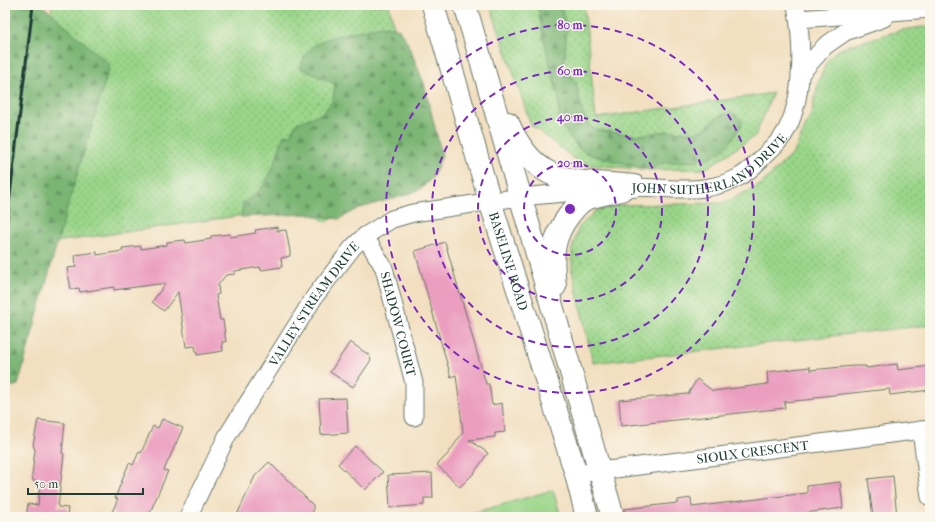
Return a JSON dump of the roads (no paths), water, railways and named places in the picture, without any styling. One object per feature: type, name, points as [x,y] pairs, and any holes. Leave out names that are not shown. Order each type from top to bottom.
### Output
[{"type":"main road","name":"BASELINE ROAD","points":[[433,5],[490,202],[576,474],[587,517]]},
{"type":"main road","name":"BASELINE ROAD","points":[[465,5],[562,345],[613,517]]},
{"type":"main road","points":[[481,59],[518,143],[530,160],[550,174],[563,179],[634,186]]},
{"type":"main road","points":[[562,345],[553,263],[554,246],[559,229],[572,210],[584,200],[634,186]]},
{"type":"street","name":"JOHN SUTHERLAND DRIVE","points":[[520,197],[634,186],[672,190],[704,188],[729,182],[749,172],[783,136],[795,108],[800,74],[797,12],[899,12],[930,9]]},
{"type":"street","name":"JOHN SUTHERLAND DRIVE","points":[[800,74],[825,46],[845,32],[899,12]]},
{"type":"street","name":"VALLEY STREAM DRIVE","points":[[188,517],[226,436],[315,296],[353,247],[365,236],[392,219],[413,213],[520,197]]},
{"type":"street","name":"SHADOW COURT","points":[[365,236],[384,268],[414,383],[414,417]]},
{"type":"street","name":"SIOUX CRESCENT","points":[[576,474],[926,429]]},
{"type":"street","points":[[926,429],[930,497]]},
{"type":"railway","points":[[5,236],[33,5]]}]
